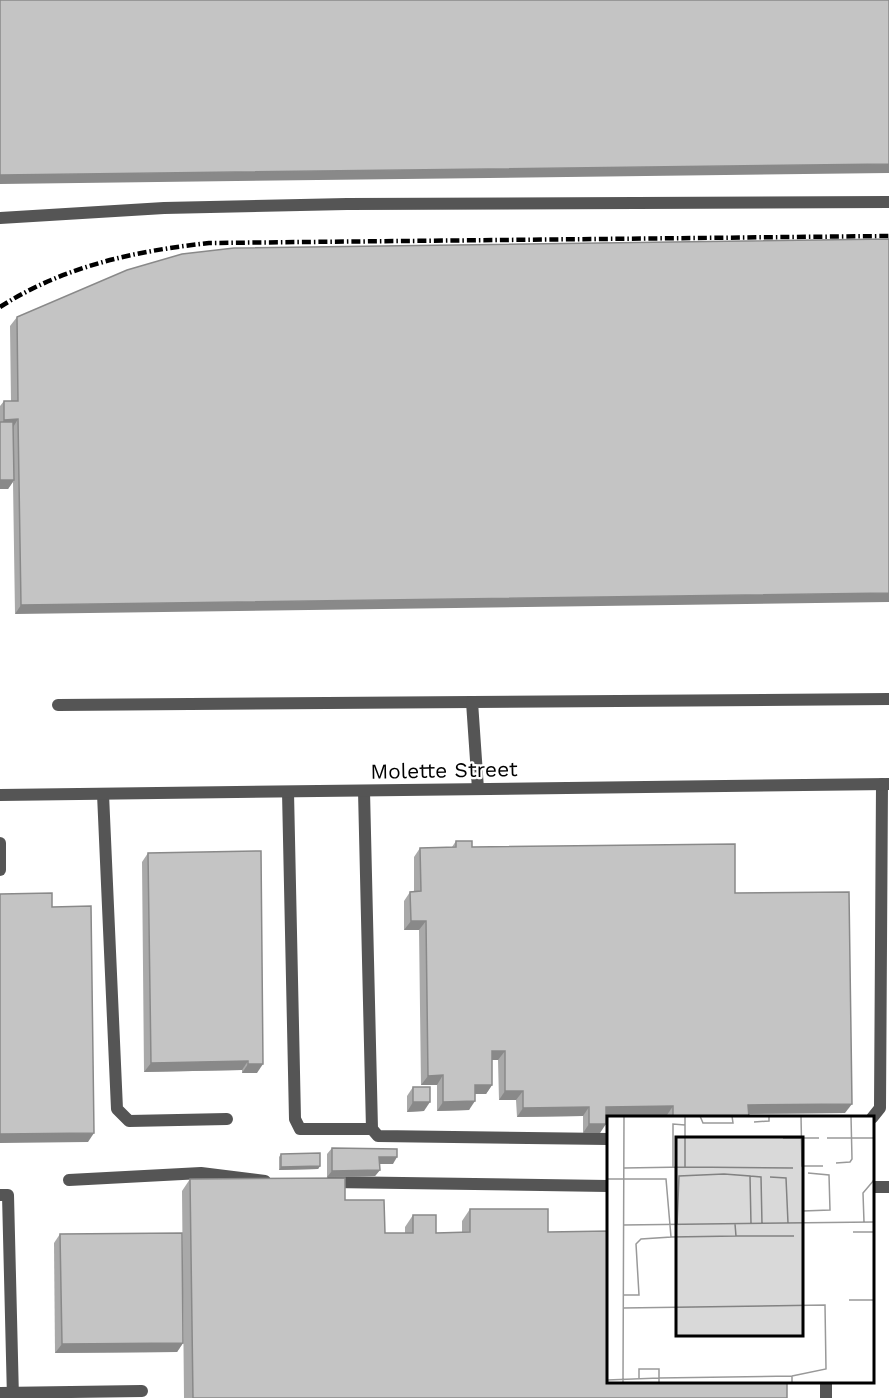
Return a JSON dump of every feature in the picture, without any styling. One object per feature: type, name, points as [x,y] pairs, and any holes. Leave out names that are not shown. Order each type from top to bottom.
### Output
[{"type":"street","points":[[0,218],[164,208],[347,204],[889,202]]},
{"type":"street","points":[[58,705],[889,699]]},
{"type":"street","points":[[472,702],[478,789]]},
{"type":"street","points":[[874,1117],[880,1108],[885,784]]},
{"type":"street","name":"Molette Street","points":[[0,795],[885,784]]},
{"type":"street","points":[[364,791],[372,1129],[378,1136],[607,1139]]},
{"type":"street","points":[[288,792],[295,1119],[300,1129],[372,1129]]},
{"type":"street","points":[[103,794],[117,1109],[129,1121],[227,1119]]},
{"type":"street","points":[[0,843],[0,870]]},
{"type":"street","points":[[69,1180],[201,1173],[279,1181]]},
{"type":"street","points":[[322,1182],[607,1186]]},
{"type":"street","points":[[0,1195],[8,1195],[8,1395],[142,1391]]},
{"type":"building","points":[[0,0],[889,0],[889,164],[0,175]]},
{"type":"building","points":[[889,239],[889,593],[21,605],[18,419],[4,420],[4,401],[18,401],[17,317],[127,270],[182,254],[234,248]]},
{"type":"building","points":[[0,422],[13,422],[14,480],[0,480]]},
{"type":"building","points":[[456,841],[472,841],[472,847],[735,844],[735,893],[849,892],[852,1104],[748,1105],[749,1116],[673,1116],[673,1106],[606,1107],[606,1124],[589,1124],[589,1107],[523,1108],[523,1091],[505,1091],[505,1051],[492,1051],[492,1085],[475,1085],[475,1101],[443,1102],[443,1075],[428,1076],[426,921],[411,921],[410,892],[421,891],[420,848],[456,847]]},
{"type":"building","points":[[261,851],[263,1064],[248,1064],[248,1061],[151,1063],[148,853]]},
{"type":"building","points":[[52,893],[52,907],[91,906],[94,1133],[0,1134],[0,894]]},
{"type":"building","points":[[413,1087],[430,1087],[430,1102],[413,1102]]},
{"type":"building","points":[[332,1148],[397,1149],[397,1157],[379,1157],[380,1170],[332,1171]]},
{"type":"building","points":[[320,1153],[320,1166],[281,1167],[281,1154]]},
{"type":"building","points":[[345,1178],[345,1200],[384,1200],[385,1233],[413,1233],[413,1215],[436,1215],[436,1233],[470,1232],[470,1209],[548,1209],[548,1232],[607,1231],[607,1383],[787,1383],[787,1398],[193,1398],[190,1179]]},
{"type":"building","points":[[182,1233],[183,1343],[62,1344],[60,1234]]},
{"type":"railway","points":[[0,307],[49,281],[101,263],[127,256],[209,243],[889,236]]}]
